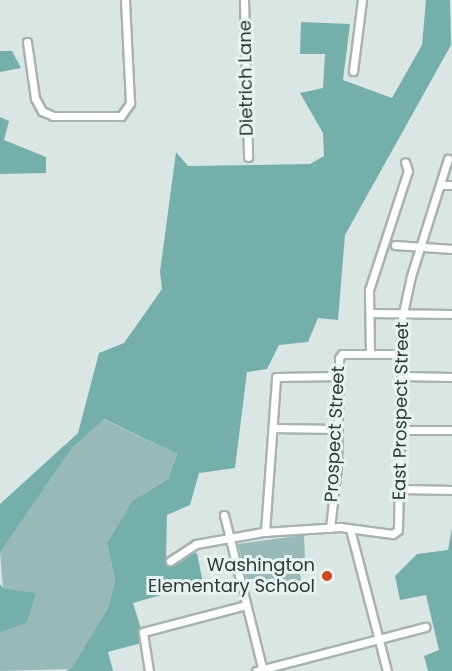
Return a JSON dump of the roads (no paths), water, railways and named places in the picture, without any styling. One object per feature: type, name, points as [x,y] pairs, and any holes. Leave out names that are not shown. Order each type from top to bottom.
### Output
[{"type":"street","points":[[27,42],[35,98],[47,114],[121,116],[129,108],[125,0]]},
{"type":"street","name":"Dietrich Lane","points":[[244,0],[248,156]]},
{"type":"street","points":[[353,71],[362,0]]},
{"type":"street","name":"East Prospect Street","points":[[350,529],[393,534],[398,525],[401,354],[404,313],[420,248],[448,159]]},
{"type":"street","points":[[401,354],[370,354],[369,290],[408,171],[405,162]]},
{"type":"street","points":[[440,185],[452,186]]},
{"type":"street","points":[[395,245],[452,249]]},
{"type":"street","points":[[370,313],[452,314]]},
{"type":"street","name":"Prospect Street","points":[[330,528],[338,429],[340,355],[370,354]]},
{"type":"street","points":[[265,532],[276,376],[338,376]]},
{"type":"street","points":[[401,376],[452,377]]},
{"type":"street","points":[[274,428],[338,429]]},
{"type":"street","points":[[400,430],[452,430]]},
{"type":"street","points":[[399,489],[452,490]]},
{"type":"street","points":[[224,515],[260,670],[379,641],[425,627]]},
{"type":"street","points":[[170,561],[196,544],[230,540],[265,532],[350,529],[387,671]]},
{"type":"street","points":[[149,671],[143,632],[246,605]]},
{"type":"place","name":"Washington Elementary School","points":[[327,576]]}]
